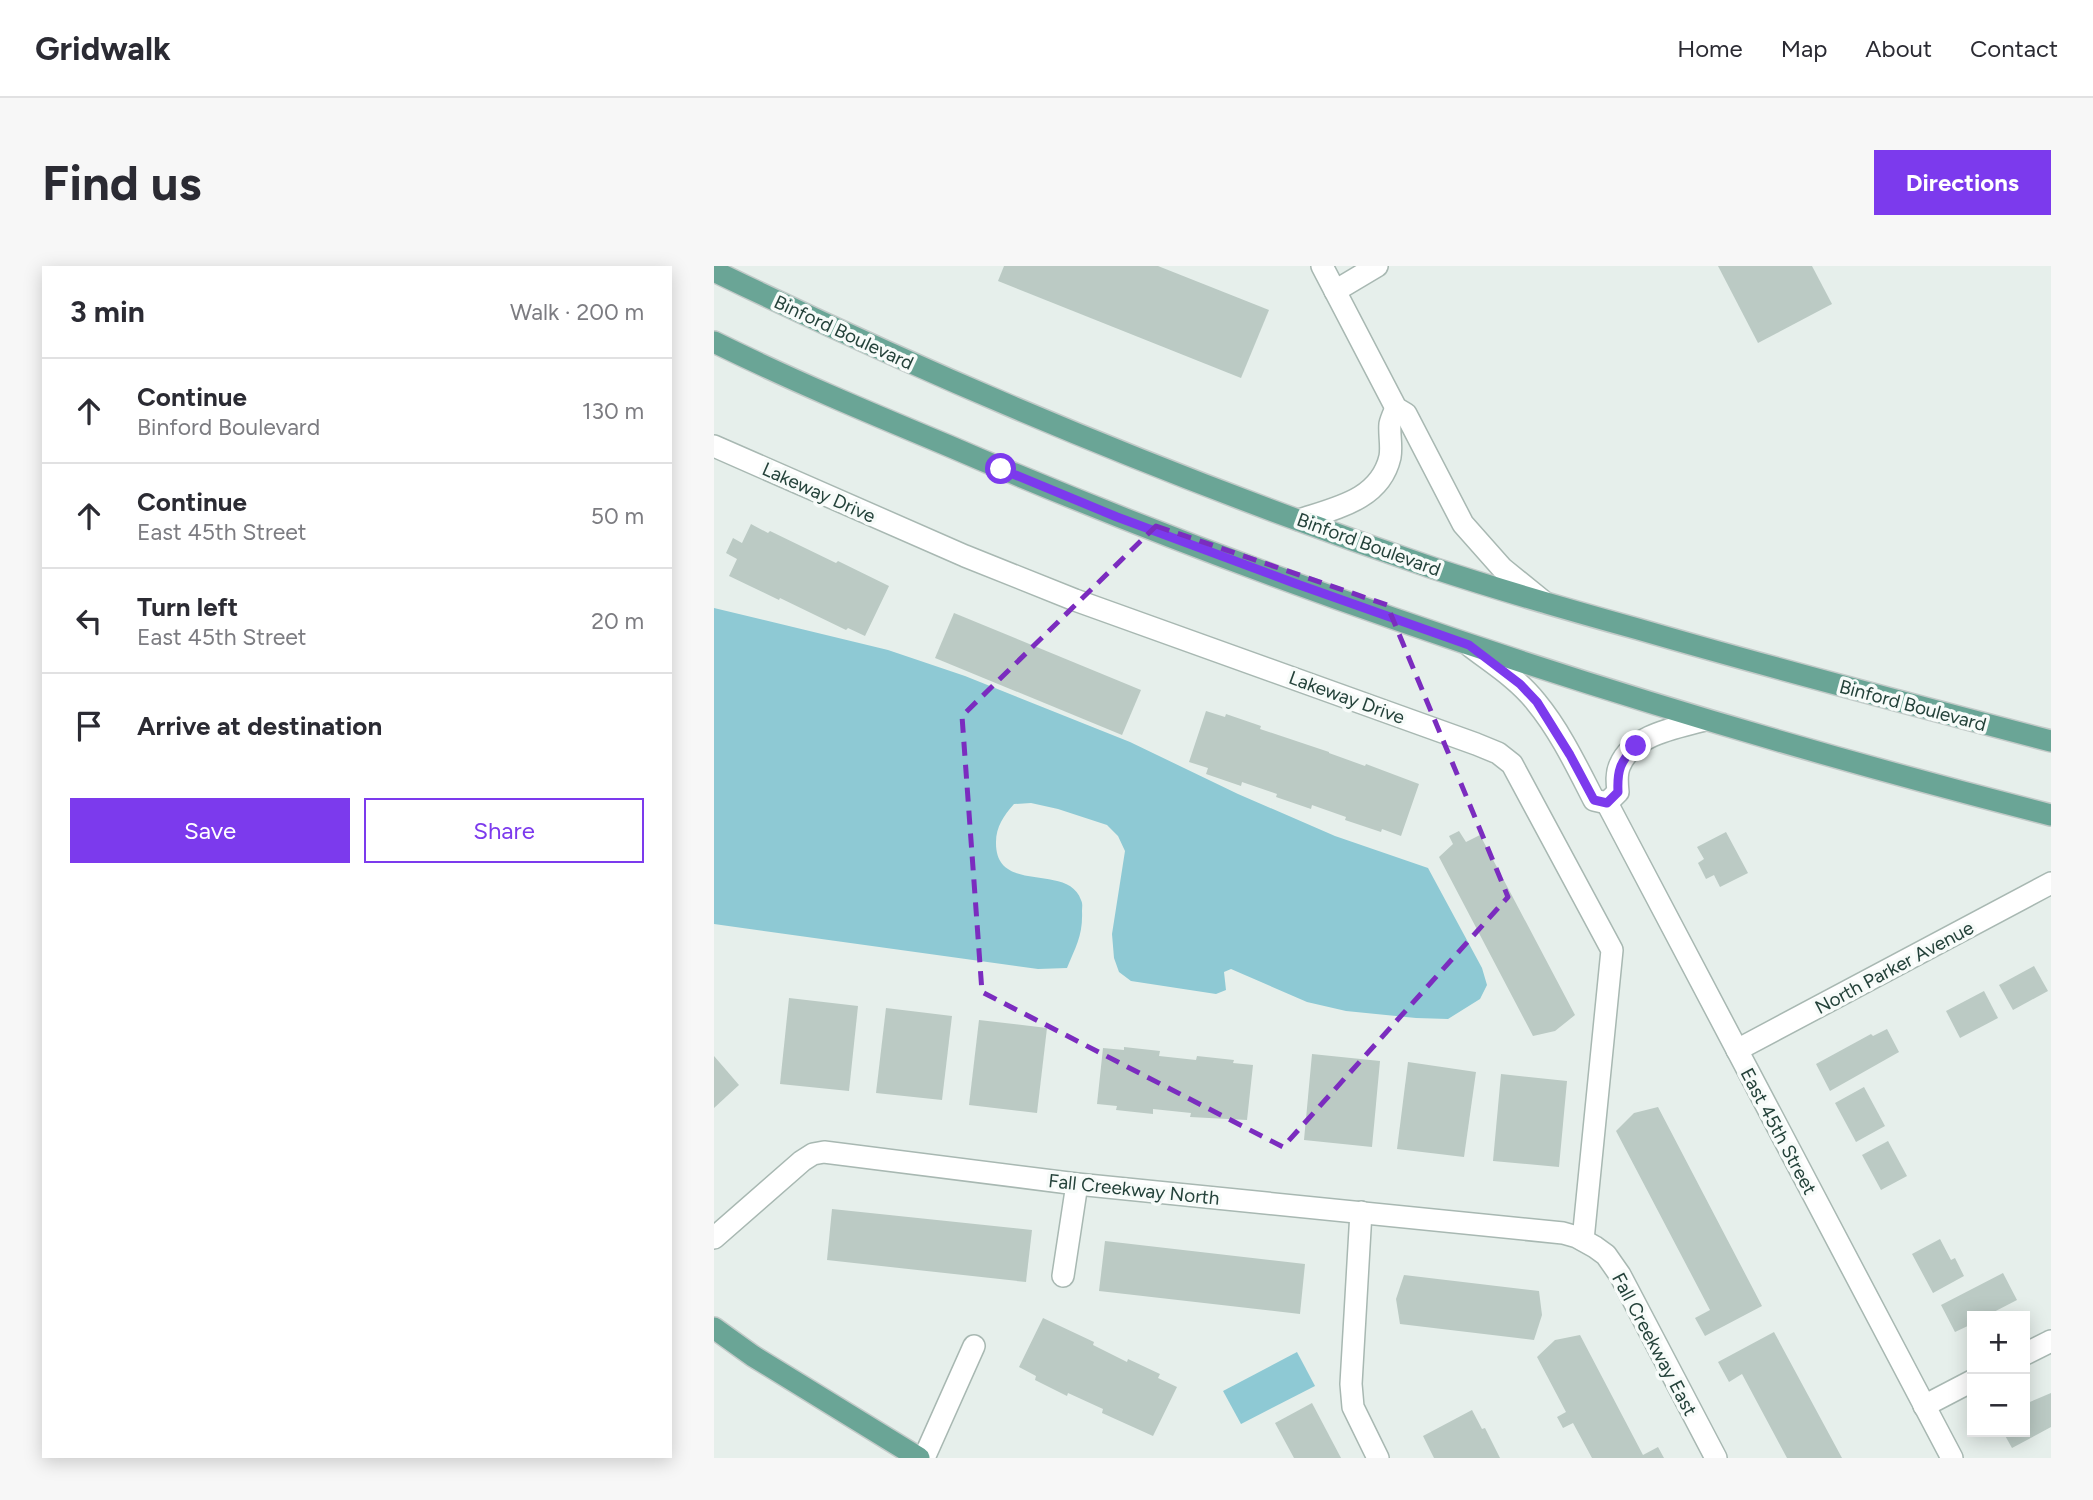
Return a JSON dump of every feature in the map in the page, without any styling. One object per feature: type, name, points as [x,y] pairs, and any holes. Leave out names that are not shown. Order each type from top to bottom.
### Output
[{"type":"main road","name":"Binford Boulevard","points":[[714,271],[834,329],[1116,449],[1299,520],[1436,569],[1753,663],[2051,741]]},
{"type":"main road","points":[[714,342],[906,428],[1117,517],[1469,645],[1705,720],[2051,815]]},
{"type":"main road","points":[[714,1328],[753,1356],[922,1458]]},
{"type":"street","points":[[1322,266],[1396,408],[1406,414],[1463,524],[1502,568],[1544,603]]},
{"type":"street","points":[[1335,290],[1377,266]]},
{"type":"street","points":[[1299,520],[1351,503],[1372,489],[1381,478],[1390,456],[1390,424],[1396,408]]},
{"type":"street","name":"Lakeway Drive","points":[[714,446],[965,556],[1050,590],[1476,744],[1498,753],[1512,764],[1612,950],[1583,1240]]},
{"type":"street","name":"East 45th Street","points":[[1469,645],[1520,684],[1537,702],[1594,800],[1607,803],[1952,1458]]},
{"type":"street","points":[[1607,803],[1618,792],[1617,777],[1620,765],[1636,746],[1646,738],[1705,720]]},
{"type":"street","name":"North Parker Avenue","points":[[1737,1051],[2051,883]]},
{"type":"street","name":"Fall Creekway North","points":[[714,1238],[802,1161],[813,1154],[824,1152],[1077,1184],[1563,1233],[1583,1240]]},
{"type":"street","points":[[1063,1276],[1077,1184]]},
{"type":"street","points":[[1361,1212],[1351,1384],[1353,1407],[1378,1458]]},
{"type":"street","name":"Fall Creekway East","points":[[1583,1240],[1606,1255],[1620,1275],[1716,1458]]},
{"type":"street","points":[[2030,1352],[2051,1341]]},
{"type":"street","points":[[922,1458],[974,1346]]},
{"type":"street","points":[[1924,1406],[1967,1384]]},
{"type":"highlighted area","points":[[1156,526],[1387,605],[1508,897],[1283,1147],[982,992],[962,716]]},
{"type":"water","points":[[714,608],[888,650],[965,676],[1130,742],[1238,794],[1335,836],[1428,868],[1482,968],[1487,985],[1480,999],[1448,1019],[1346,1011],[1307,1002],[1231,969],[1224,972],[1226,990],[1216,994],[1131,981],[1119,972],[1114,958],[1112,934],[1125,851],[1118,836],[1107,825],[1031,803],[1014,804],[1004,817],[996,837],[999,858],[1007,868],[1019,874],[1062,882],[1074,889],[1081,900],[1080,934],[1067,968],[1038,969],[714,924]]},
{"type":"water","points":[[1297,1352],[1315,1386],[1241,1424],[1223,1391]]},
{"type":"building","points":[[1004,266],[1158,266],[1269,310],[1241,378],[998,281]]},
{"type":"building","points":[[1718,266],[1812,266],[1832,304],[1758,343]]},
{"type":"building","points":[[751,524],[889,586],[865,636],[848,628],[846,630],[729,576],[737,559],[726,553],[733,538],[742,543]]},
{"type":"building","points":[[954,613],[1141,690],[1122,735],[935,658]]},
{"type":"building","points":[[1206,711],[1225,717],[1226,714],[1261,726],[1260,729],[1419,784],[1401,836],[1345,820],[1346,817],[1312,805],[1311,809],[1242,782],[1241,786],[1206,774],[1208,768],[1189,762]]},
{"type":"building","points":[[1459,831],[1466,842],[1480,835],[1575,1015],[1555,1031],[1533,1036],[1439,857],[1453,844],[1449,836]]},
{"type":"building","points":[[1726,832],[1748,873],[1720,887],[1714,875],[1706,879],[1698,863],[1704,859],[1697,847]]},
{"type":"building","points":[[2034,966],[2048,991],[2013,1010],[1999,985]]},
{"type":"building","points":[[1984,991],[1998,1018],[1960,1038],[1946,1011]]},
{"type":"building","points":[[789,998],[858,1006],[849,1091],[780,1084]]},
{"type":"building","points":[[886,1008],[952,1016],[942,1100],[876,1093]]},
{"type":"building","points":[[979,1020],[1047,1028],[1037,1113],[969,1105]]},
{"type":"building","points":[[1887,1029],[1899,1052],[1830,1091],[1816,1064],[1871,1034],[1873,1036]]},
{"type":"building","points":[[1124,1047],[1160,1051],[1159,1056],[1196,1060],[1197,1056],[1253,1065],[1247,1120],[1190,1117],[1191,1113],[1153,1109],[1153,1114],[1116,1110],[1117,1106],[1097,1104],[1103,1048],[1124,1050]]},
{"type":"building","points":[[1312,1054],[1380,1061],[1372,1147],[1304,1140]]},
{"type":"building","points":[[714,1056],[739,1085],[714,1108]]},
{"type":"building","points":[[1408,1062],[1476,1072],[1464,1157],[1397,1149]]},
{"type":"building","points":[[1501,1074],[1567,1081],[1559,1167],[1493,1161]]},
{"type":"building","points":[[1864,1087],[1885,1126],[1856,1142],[1835,1103]]},
{"type":"building","points":[[1658,1107],[1762,1306],[1705,1336],[1695,1318],[1710,1310],[1616,1131],[1634,1113]]},
{"type":"building","points":[[1888,1141],[1907,1176],[1881,1190],[1862,1155]]},
{"type":"building","points":[[832,1209],[1032,1230],[1026,1282],[827,1260]]},
{"type":"building","points":[[1940,1239],[1951,1260],[1955,1258],[1964,1276],[1933,1293],[1912,1254]]},
{"type":"building","points":[[1105,1241],[1305,1264],[1300,1314],[1099,1291]]},
{"type":"building","points":[[2003,1273],[2017,1300],[1996,1311],[1967,1311],[1967,1326],[1955,1332],[1941,1305]]},
{"type":"building","points":[[1404,1275],[1539,1291],[1542,1315],[1534,1340],[1400,1324],[1396,1299]]},
{"type":"building","points":[[1043,1318],[1094,1342],[1093,1345],[1127,1362],[1128,1359],[1160,1374],[1158,1378],[1177,1387],[1153,1436],[1102,1413],[1103,1409],[1068,1393],[1067,1396],[1035,1380],[1036,1376],[1019,1367]]},
{"type":"building","points":[[1774,1332],[1842,1458],[1787,1458],[1742,1374],[1729,1382],[1718,1362]]},
{"type":"building","points":[[1580,1335],[1643,1455],[1658,1447],[1664,1458],[1592,1458],[1573,1423],[1563,1428],[1557,1417],[1566,1412],[1537,1357],[1555,1340]]},
{"type":"building","points":[[2051,1393],[2051,1427],[2012,1448],[2006,1437],[2030,1437],[2030,1402]]},
{"type":"building","points":[[1312,1403],[1341,1458],[1294,1458],[1275,1423]]},
{"type":"building","points":[[1472,1410],[1482,1429],[1485,1428],[1500,1458],[1434,1458],[1423,1436]]},
{"type":"route","points":[[1001,469],[1117,517],[1469,645],[1520,684],[1537,702],[1594,800],[1607,803],[1618,792],[1617,777],[1620,765],[1636,746]]}]
